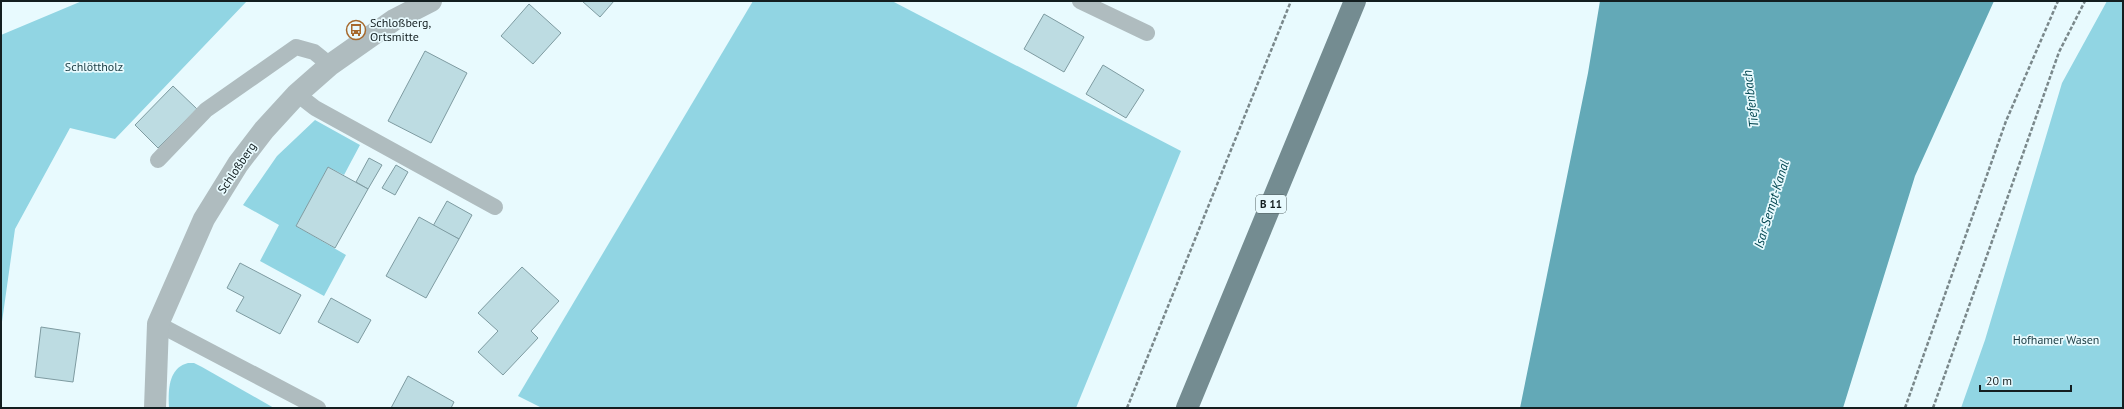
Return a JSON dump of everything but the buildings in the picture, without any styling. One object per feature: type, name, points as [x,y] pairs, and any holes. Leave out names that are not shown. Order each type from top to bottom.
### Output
[{"type":"main road","name":"B 11","points":[[1187,408],[1354,1]]},
{"type":"street","name":"Schloßberg","points":[[155,408],[158,324],[208,213],[238,164],[264,130],[297,94],[330,65],[394,20],[431,1]]},
{"type":"lane","points":[[1080,1],[1147,33]]},
{"type":"lane","points":[[158,160],[206,110],[296,48],[314,52],[330,65]]},
{"type":"lane","points":[[297,94],[315,108],[495,207]]},
{"type":"lane","points":[[158,324],[318,408]]},
{"type":"path","points":[[1127,408],[1291,1]]},
{"type":"path","points":[[1905,408],[2006,121],[2058,1]]},
{"type":"path","points":[[1933,408],[2059,52],[2085,1]]},
{"type":"green space","name":"Schlöttholz","points":[[82,1],[247,1],[115,139],[70,128],[15,229],[1,329],[1,35]]},
{"type":"green space","points":[[753,1],[892,1],[1181,151],[1076,408],[542,408],[518,396]]},
{"type":"green space","name":"Hofhamer Wasen","points":[[2107,1],[2123,1],[2123,408],[1961,408],[1985,340],[2062,83]]},
{"type":"green space","points":[[315,120],[360,145],[344,175],[328,167],[296,226],[346,255],[324,296],[260,261],[279,225],[243,205],[277,156]]},
{"type":"green space","points":[[188,363],[194,363],[202,367],[274,408],[169,408],[169,388],[173,375],[181,366]]},
{"type":"water","points":[[1600,1],[1994,1],[1915,176],[1843,408],[1520,408],[1588,73]]},
{"type":"place","name":"Schloßberg, Ortsmitte","points":[[356,30]]},
{"type":"water label","name":"Tiefenbach","points":[[1750,99]]},
{"type":"water label","name":"Isar-Sempt-Kanal","points":[[1771,204]]}]
